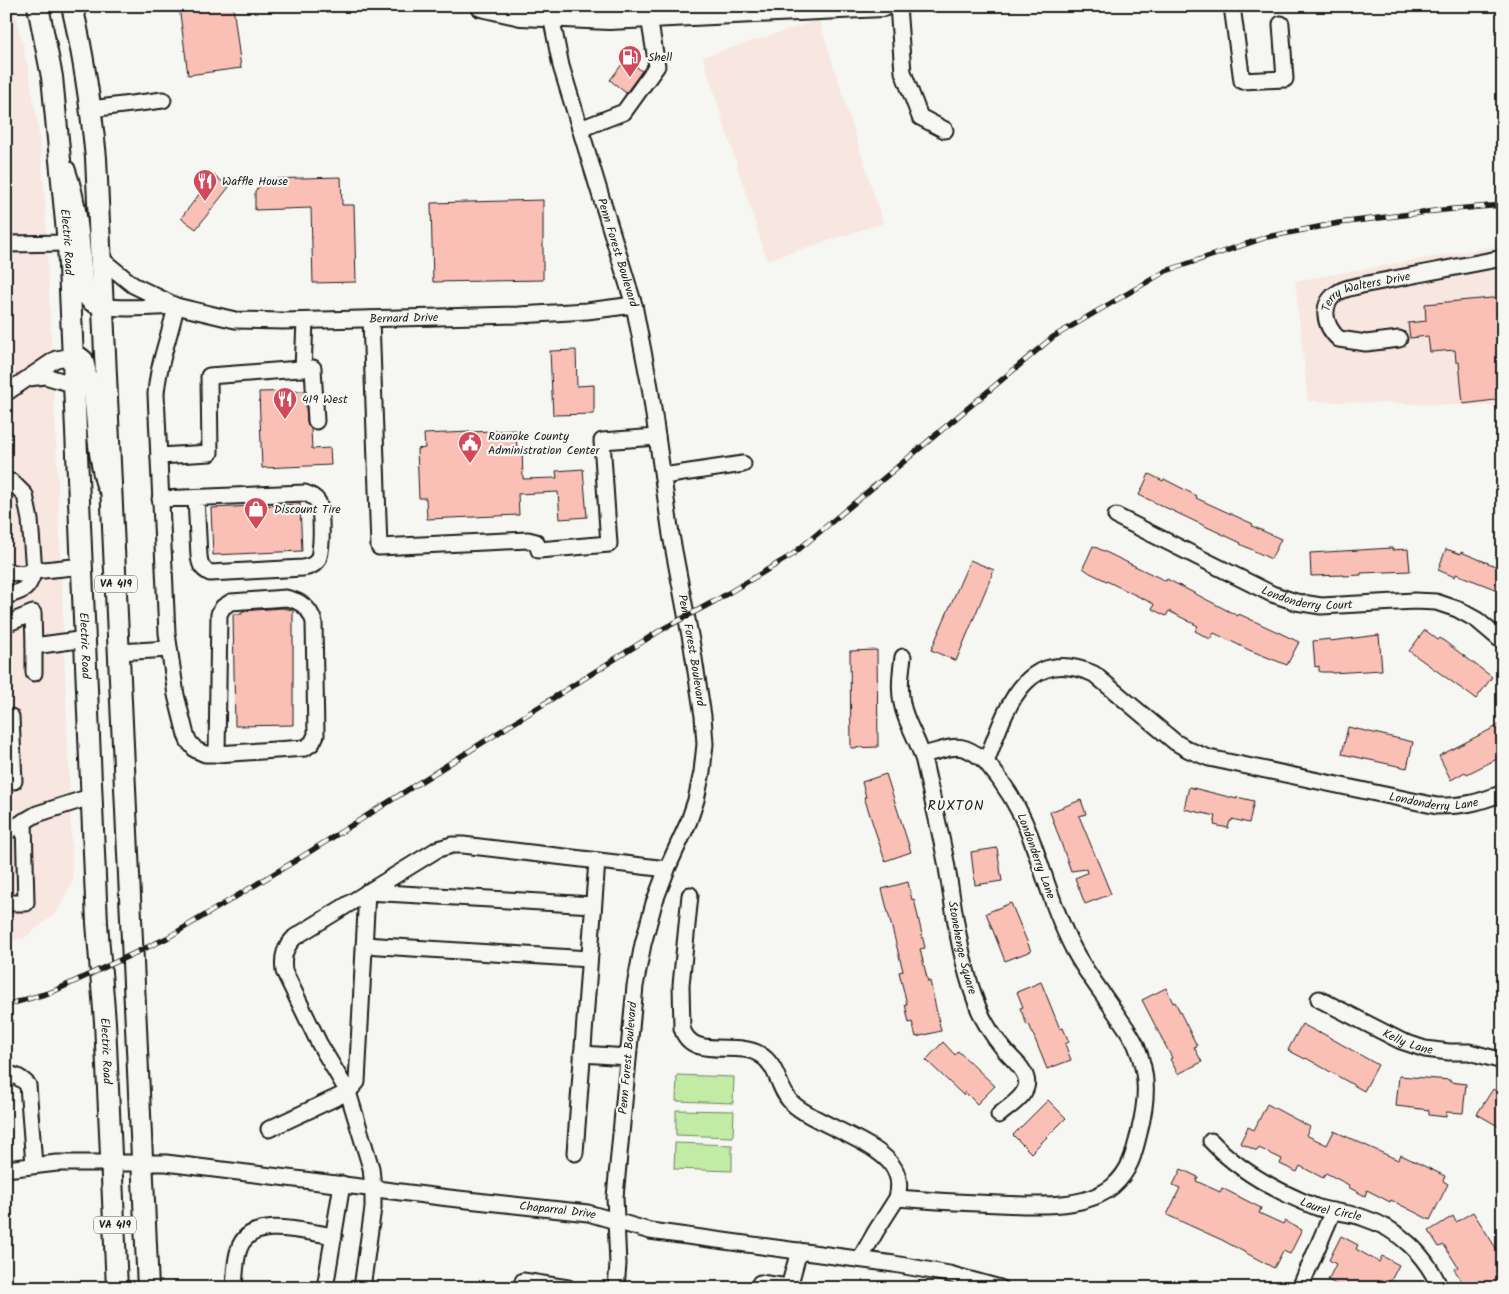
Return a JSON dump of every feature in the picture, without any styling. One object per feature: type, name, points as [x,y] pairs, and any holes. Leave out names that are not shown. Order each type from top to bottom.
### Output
[{"type":"main road","name":"Electric Road","points":[[38,6],[52,77],[68,243],[97,923],[105,1022],[117,1288]]},
{"type":"main road","name":"VA 419","points":[[72,6],[81,45],[96,158],[148,1288]]},
{"type":"main road","points":[[481,6],[521,15],[551,11],[609,18],[883,6]]},
{"type":"street","points":[[898,6],[903,72],[920,117],[945,130]]},
{"type":"street","points":[[1232,6],[1242,82],[1285,79],[1281,24]]},
{"type":"street","name":"Penn Forest Boulevard","points":[[551,11],[561,66],[634,305],[650,387],[671,535],[703,716],[702,772],[696,800],[689,821],[654,902],[635,986],[615,1197],[618,1264],[616,1288]]},
{"type":"street","points":[[580,130],[624,112],[657,66],[649,17]]},
{"type":"street","points":[[91,109],[163,100]]},
{"type":"street","points":[[60,149],[71,180],[81,226],[86,297],[89,302],[103,306]]},
{"type":"street","points":[[6,244],[68,243]]},
{"type":"street","name":"Bernard Drive","points":[[100,258],[133,285],[176,306],[235,320],[371,319],[558,313],[634,305]]},
{"type":"street","name":"Terry Walters Drive","points":[[1399,339],[1366,343],[1339,339],[1328,325],[1325,314],[1326,303],[1340,290],[1503,258]]},
{"type":"street","name":"Bernard Drive","points":[[103,306],[129,308],[176,306]]},
{"type":"street","points":[[176,306],[171,329],[161,356],[157,380],[160,499],[169,649],[176,695],[186,735],[196,750],[205,754],[217,754],[305,748],[312,743],[317,730],[314,622],[312,614],[305,606],[296,600],[286,598],[231,602],[224,607],[219,614],[217,754]]},
{"type":"street","points":[[371,319],[379,547],[528,540],[536,542],[539,550],[609,544],[602,441],[657,437]]},
{"type":"street","points":[[303,369],[305,320]]},
{"type":"street","points":[[6,393],[56,359],[80,356],[85,359],[89,371],[102,481],[112,503]]},
{"type":"street","points":[[159,456],[210,453],[209,376],[313,368],[316,421]]},
{"type":"street","points":[[29,378],[45,376],[74,385]]},
{"type":"street","points":[[662,476],[743,464]]},
{"type":"street","points":[[6,482],[12,482],[24,495],[30,520],[17,579],[83,566]]},
{"type":"street","points":[[160,499],[305,493],[312,496],[318,502],[322,552],[312,566],[303,568],[210,573],[200,565],[196,498]]},
{"type":"street","name":"Londonderry Court","points":[[1116,516],[1272,594],[1296,602],[1321,606],[1415,601],[1436,602],[1477,620],[1503,642]]},
{"type":"street","points":[[6,624],[33,613],[34,673]]},
{"type":"street","points":[[34,646],[86,639]]},
{"type":"street","points":[[119,652],[169,649]]},
{"type":"street","name":"Stonehenge Square","points":[[903,657],[900,676],[900,696],[905,715],[922,755],[946,862],[963,959],[975,1000],[988,1028],[1027,1078],[1027,1086],[1023,1094],[999,1115]]},
{"type":"street","name":"Londonderry Lane","points":[[897,1198],[949,1202],[1052,1205],[1075,1202],[1098,1195],[1112,1186],[1126,1172],[1133,1158],[1145,1107],[1146,1086],[1143,1065],[1127,1028],[1074,950],[1058,917],[1026,825],[1000,778],[986,762],[1014,696],[1023,684],[1035,675],[1048,669],[1065,666],[1079,667],[1094,674],[1175,742],[1209,758],[1437,806],[1462,806],[1479,803],[1503,792]]},
{"type":"street","points":[[6,718],[11,717],[14,781]]},
{"type":"street","points":[[922,755],[954,747],[963,747],[973,750],[986,762]]},
{"type":"street","points":[[6,832],[37,814],[93,796]]},
{"type":"street","points":[[6,903],[26,903],[24,821]]},
{"type":"street","points":[[362,1288],[373,1208],[371,1168],[348,1092],[319,1043],[284,971],[282,960],[288,944],[295,936],[438,849],[452,845],[667,869]]},
{"type":"street","points":[[575,1153],[596,861]]},
{"type":"street","points":[[367,892],[593,905]]},
{"type":"street","points":[[269,1129],[348,1092],[356,1082],[367,892]]},
{"type":"street","points":[[690,895],[681,985],[683,1034],[689,1041],[698,1046],[750,1050],[759,1053],[772,1066],[780,1087],[790,1102],[802,1112],[869,1146],[893,1166],[897,1174],[899,1185],[897,1198],[860,1259]]},
{"type":"street","points":[[364,945],[589,959]]},
{"type":"street","name":"Kelly Lane","points":[[1319,999],[1401,1041],[1449,1052],[1469,1052],[1503,1061]]},
{"type":"street","points":[[582,1054],[628,1056]]},
{"type":"street","points":[[6,1074],[22,1078],[28,1085],[34,1165]]},
{"type":"street","name":"Laurel Circle","points":[[1211,1141],[1242,1170],[1298,1199],[1318,1208],[1366,1218],[1387,1228],[1408,1243],[1423,1258],[1435,1276],[1440,1288]]},
{"type":"street","name":"Chaparral Drive","points":[[6,1169],[57,1163],[166,1163],[588,1213],[650,1231],[860,1259],[949,1274],[1000,1288]]},
{"type":"street","points":[[325,1288],[342,1184]]},
{"type":"street","points":[[1300,1288],[1333,1211]]},
{"type":"street","points":[[234,1288],[239,1250],[249,1235],[260,1229],[271,1227],[334,1236]]},
{"type":"street","points":[[760,1283],[792,1287],[799,1251]]},
{"type":"street","points":[[522,1288],[523,1281],[568,1288]]},
{"type":"shaded area","points":[[6,6],[13,6],[28,68],[38,127],[44,184],[73,881],[56,913],[23,939],[6,940]]},
{"type":"shaded area","points":[[819,20],[883,223],[767,260],[703,57]]},
{"type":"shaded area","points":[[1503,245],[1503,406],[1308,401],[1295,281]]},
{"type":"green space","points":[[677,1075],[734,1077],[733,1103],[676,1101]]},
{"type":"green space","points":[[676,1110],[734,1111],[733,1137],[676,1135]]},
{"type":"green space","points":[[675,1143],[732,1145],[732,1171],[674,1169]]},
{"type":"building","points":[[179,6],[233,6],[241,68],[188,75]]},
{"type":"building","points":[[626,59],[642,71],[626,93],[610,80]]},
{"type":"building","name":"Waffle House","points":[[214,175],[229,187],[196,229],[181,218]]},
{"type":"building","points":[[341,177],[342,205],[354,205],[356,282],[313,283],[311,208],[255,210],[255,191],[267,179]]},
{"type":"building","points":[[543,200],[543,280],[433,282],[431,203]]},
{"type":"building","points":[[1503,297],[1503,399],[1463,404],[1459,362],[1456,362],[1455,350],[1430,352],[1428,336],[1410,338],[1408,323],[1426,321],[1425,304]]},
{"type":"building","points":[[576,350],[577,386],[594,385],[594,414],[553,415],[550,351]]},
{"type":"building","name":"419 West","points":[[305,391],[307,422],[311,429],[312,449],[330,448],[331,465],[262,468],[259,392]]},
{"type":"building","name":"Roanoke County Administration Center","points":[[516,430],[517,448],[522,448],[523,479],[557,478],[556,471],[583,469],[587,517],[560,519],[558,492],[518,494],[519,515],[427,519],[426,498],[419,498],[417,449],[425,448],[424,434]]},
{"type":"building","points":[[1149,474],[1163,481],[1164,479],[1197,496],[1196,498],[1281,539],[1271,559],[1139,495]]},
{"type":"building","name":"Discount Tire","points":[[300,504],[302,551],[213,555],[211,508]]},
{"type":"building","points":[[1093,546],[1166,581],[1167,579],[1238,616],[1239,614],[1299,642],[1287,665],[1249,650],[1214,633],[1210,639],[1195,631],[1198,626],[1169,611],[1166,616],[1152,609],[1154,604],[1090,573],[1083,568]]},
{"type":"building","points":[[1392,548],[1392,550],[1408,549],[1410,571],[1361,573],[1361,575],[1344,576],[1311,576],[1310,553]]},
{"type":"building","points":[[1446,549],[1461,554],[1461,552],[1503,569],[1503,584],[1500,591],[1456,574],[1455,577],[1438,570]]},
{"type":"building","points":[[970,560],[994,570],[956,661],[931,650]]},
{"type":"building","points":[[282,608],[293,610],[293,725],[235,726],[233,614],[242,614],[242,611]]},
{"type":"building","points":[[1425,630],[1438,640],[1440,638],[1492,677],[1476,699],[1409,651]]},
{"type":"building","points":[[1379,635],[1382,670],[1332,673],[1321,672],[1319,671],[1319,666],[1315,667],[1313,641],[1330,639],[1330,641]]},
{"type":"building","points":[[877,650],[878,747],[851,748],[850,651]]},
{"type":"building","points":[[1503,723],[1503,756],[1451,780],[1439,756]]},
{"type":"building","points":[[1348,727],[1413,742],[1407,768],[1342,754]]},
{"type":"building","points":[[886,774],[911,852],[885,861],[864,797],[866,797],[862,782]]},
{"type":"building","points":[[1189,787],[1237,799],[1237,797],[1254,801],[1249,823],[1232,819],[1228,828],[1214,825],[1216,816],[1184,809]]},
{"type":"building","points":[[1081,800],[1086,814],[1079,816],[1111,894],[1085,904],[1075,878],[1087,873],[1086,869],[1071,871],[1050,812]]},
{"type":"building","points":[[997,848],[1002,881],[975,885],[971,852]]},
{"type":"building","points":[[908,882],[912,900],[914,899],[925,948],[920,949],[928,982],[930,981],[941,1031],[916,1037],[912,1022],[909,1023],[905,1004],[907,1004],[899,972],[903,971],[882,889]]},
{"type":"building","points":[[1011,903],[1031,951],[1005,961],[986,913]]},
{"type":"building","points":[[1041,982],[1060,1029],[1063,1028],[1069,1042],[1065,1044],[1071,1060],[1047,1069],[1029,1024],[1027,1025],[1020,1008],[1023,1007],[1017,992]]},
{"type":"building","points":[[1166,988],[1197,1046],[1194,1047],[1202,1062],[1178,1074],[1170,1059],[1172,1058],[1142,1000]]},
{"type":"building","points":[[1302,1024],[1320,1032],[1378,1065],[1364,1091],[1306,1058],[1288,1050]]},
{"type":"building","points":[[943,1042],[955,1055],[958,1051],[995,1086],[977,1104],[965,1092],[963,1095],[926,1060]]},
{"type":"building","points":[[1399,1076],[1450,1080],[1450,1082],[1466,1084],[1463,1113],[1446,1112],[1446,1117],[1429,1115],[1429,1110],[1396,1106]]},
{"type":"building","points":[[1493,1089],[1503,1095],[1503,1129],[1477,1114]]},
{"type":"building","points":[[1048,1100],[1066,1118],[1031,1153],[1013,1135]]},
{"type":"building","points":[[1267,1104],[1310,1127],[1306,1135],[1327,1145],[1334,1131],[1398,1160],[1401,1155],[1445,1176],[1443,1181],[1448,1184],[1430,1220],[1367,1190],[1365,1196],[1326,1173],[1323,1178],[1300,1166],[1297,1172],[1280,1164],[1282,1159],[1259,1148],[1257,1151],[1240,1143],[1248,1127],[1254,1130]]},
{"type":"building","points":[[1181,1169],[1198,1177],[1196,1181],[1220,1192],[1222,1188],[1261,1208],[1259,1213],[1283,1224],[1285,1221],[1302,1230],[1290,1254],[1283,1251],[1274,1268],[1222,1240],[1167,1215],[1180,1188],[1173,1185]]},
{"type":"building","points":[[1473,1212],[1503,1259],[1503,1288],[1466,1288],[1454,1269],[1458,1267],[1444,1245],[1439,1247],[1429,1231],[1453,1216],[1456,1222]]},
{"type":"building","points":[[1341,1236],[1358,1245],[1356,1249],[1379,1262],[1382,1256],[1399,1265],[1387,1288],[1342,1288],[1328,1280],[1336,1264],[1329,1260]]},
{"type":"tunnel","points":[[6,586],[14,583]]},
{"type":"railway","points":[[6,1005],[52,992],[167,938],[295,861],[661,630],[715,601],[792,555],[1053,337],[1166,271],[1267,237],[1339,223],[1443,210],[1503,205]]},
{"type":"place","name":"Shell","points":[[630,78]]},
{"type":"place","name":"Waffle House","points":[[205,202]]},
{"type":"place","name":"419 West","points":[[285,420]]},
{"type":"place","name":"Roanoke County Administration Center","points":[[470,464]]},
{"type":"place","name":"Discount Tire","points":[[256,530]]},
{"type":"district","name":"RUXTON","points":[[956,806]]}]
